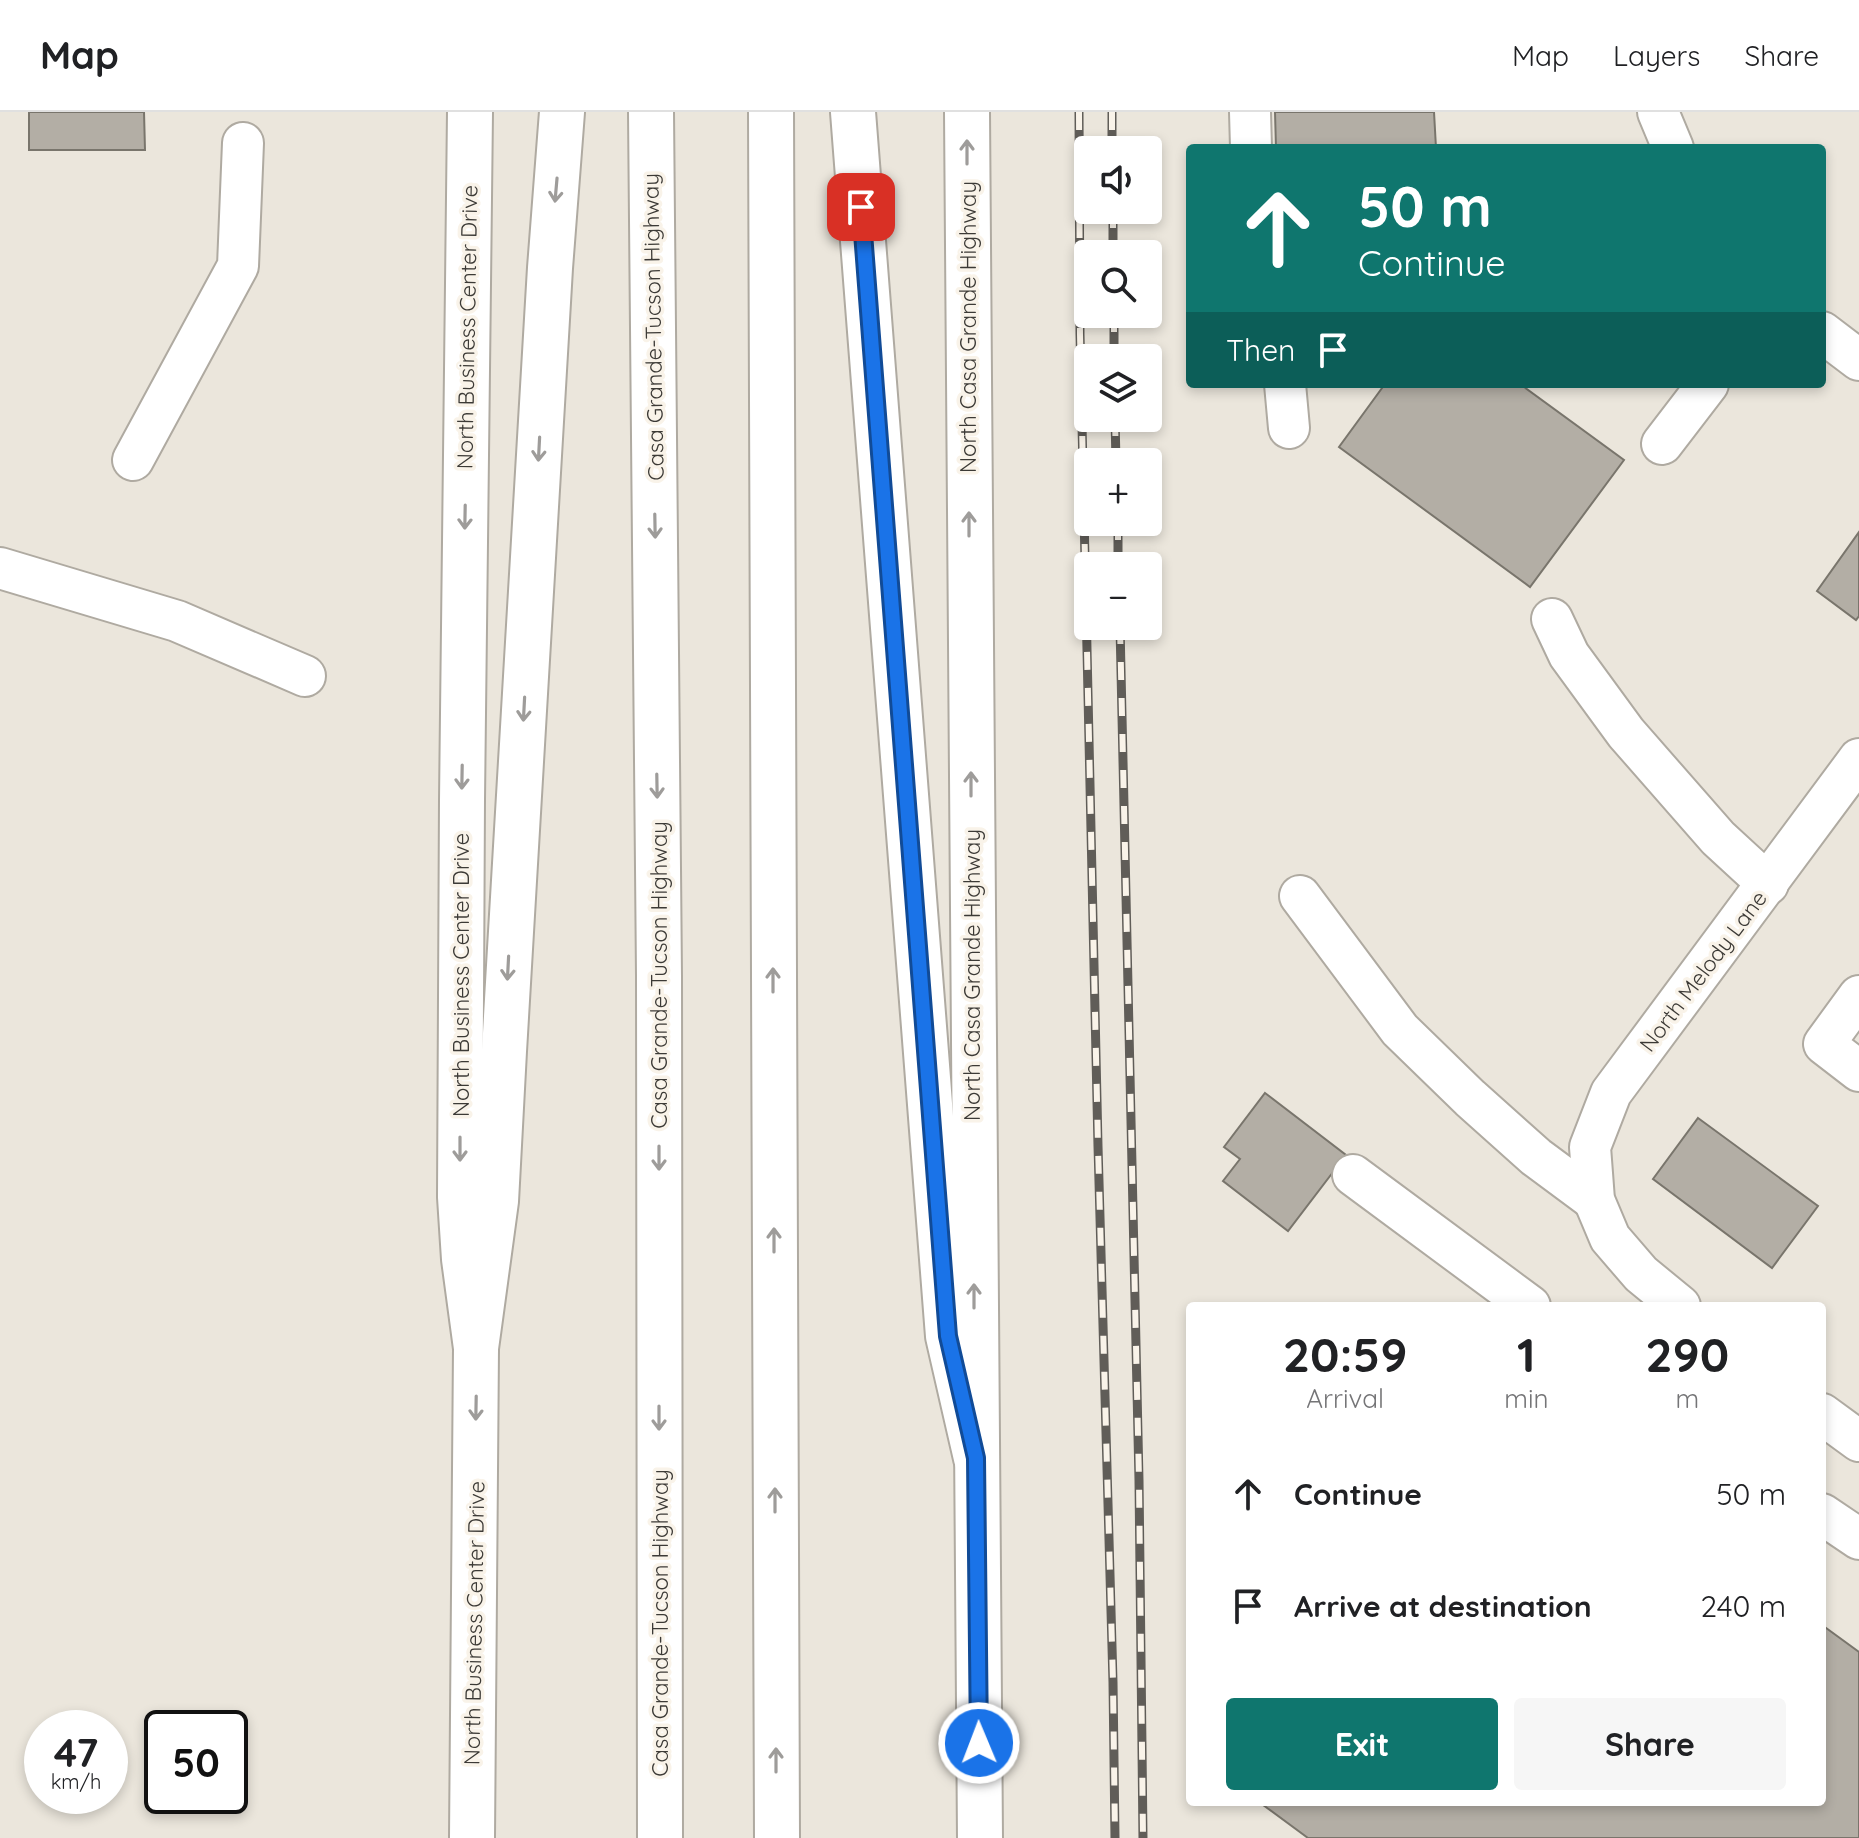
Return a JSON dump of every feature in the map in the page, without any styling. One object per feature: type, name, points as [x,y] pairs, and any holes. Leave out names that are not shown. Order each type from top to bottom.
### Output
[{"type":"main road","name":"North Business Center Drive","points":[[470,112],[460,1197],[464,1259],[476,1348],[472,1838]]},
{"type":"main road","points":[[476,1348],[499,1169],[504,1035],[562,112]]},
{"type":"main road","name":"Casa Grande-Tucson Highway","points":[[651,112],[659,976],[660,1838]]},
{"type":"main road","points":[[771,112],[777,1838]]},
{"type":"main road","points":[[853,112],[948,1336],[976,1458]]},
{"type":"main road","name":"North Casa Grande Highway","points":[[967,112],[980,1838]]},
{"type":"street","points":[[1250,112],[1251,144]]},
{"type":"street","points":[[1658,112],[1671,144]]},
{"type":"street","points":[[133,460],[238,266],[243,143]]},
{"type":"street","points":[[1826,335],[1859,360]]},
{"type":"street","points":[[1285,388],[1289,428]]},
{"type":"street","points":[[1662,444],[1705,388]]},
{"type":"street","points":[[0,568],[177,621],[305,676]]},
{"type":"street","points":[[1552,619],[1569,655],[1626,733],[1718,838],[1768,884]]},
{"type":"street","name":"North Melody Lane","points":[[1594,1200],[1590,1147],[1611,1093],[1859,759]]},
{"type":"street","points":[[1300,896],[1400,1030],[1536,1157],[1594,1200],[1610,1238],[1641,1274],[1675,1302]]},
{"type":"street","points":[[1859,996],[1824,1044],[1859,1071]]},
{"type":"street","points":[[1353,1175],[1525,1302]]},
{"type":"street","points":[[1826,1417],[1859,1441]]},
{"type":"street","points":[[1826,1517],[1859,1539]]},
{"type":"building","points":[[29,112],[144,112],[145,150],[29,150]]},
{"type":"building","points":[[1275,112],[1434,112],[1436,144],[1276,144]]},
{"type":"building","points":[[1382,388],[1525,388],[1624,460],[1530,587],[1339,447]]},
{"type":"building","points":[[1859,532],[1859,616],[1856,620],[1817,591]]},
{"type":"building","points":[[1265,1093],[1346,1155],[1288,1231],[1223,1181],[1240,1159],[1224,1147]]},
{"type":"building","points":[[1698,1118],[1818,1206],[1772,1268],[1653,1179]]},
{"type":"building","points":[[1826,1628],[1859,1652],[1859,1838],[1308,1838],[1264,1806],[1826,1806]]},
{"type":"railway","points":[[1079,112],[1080,334],[1115,1838]]},
{"type":"railway","points":[[1112,112],[1112,136]]},
{"type":"railway","points":[[1113,224],[1113,240]]},
{"type":"railway","points":[[1114,328],[1114,344]]},
{"type":"railway","points":[[1115,432],[1116,448]]},
{"type":"railway","points":[[1118,536],[1118,552]]},
{"type":"railway","points":[[1120,640],[1139,1480],[1143,1838]]},
{"type":"route","points":[[861,207],[948,1336],[976,1458],[979,1743]]}]
